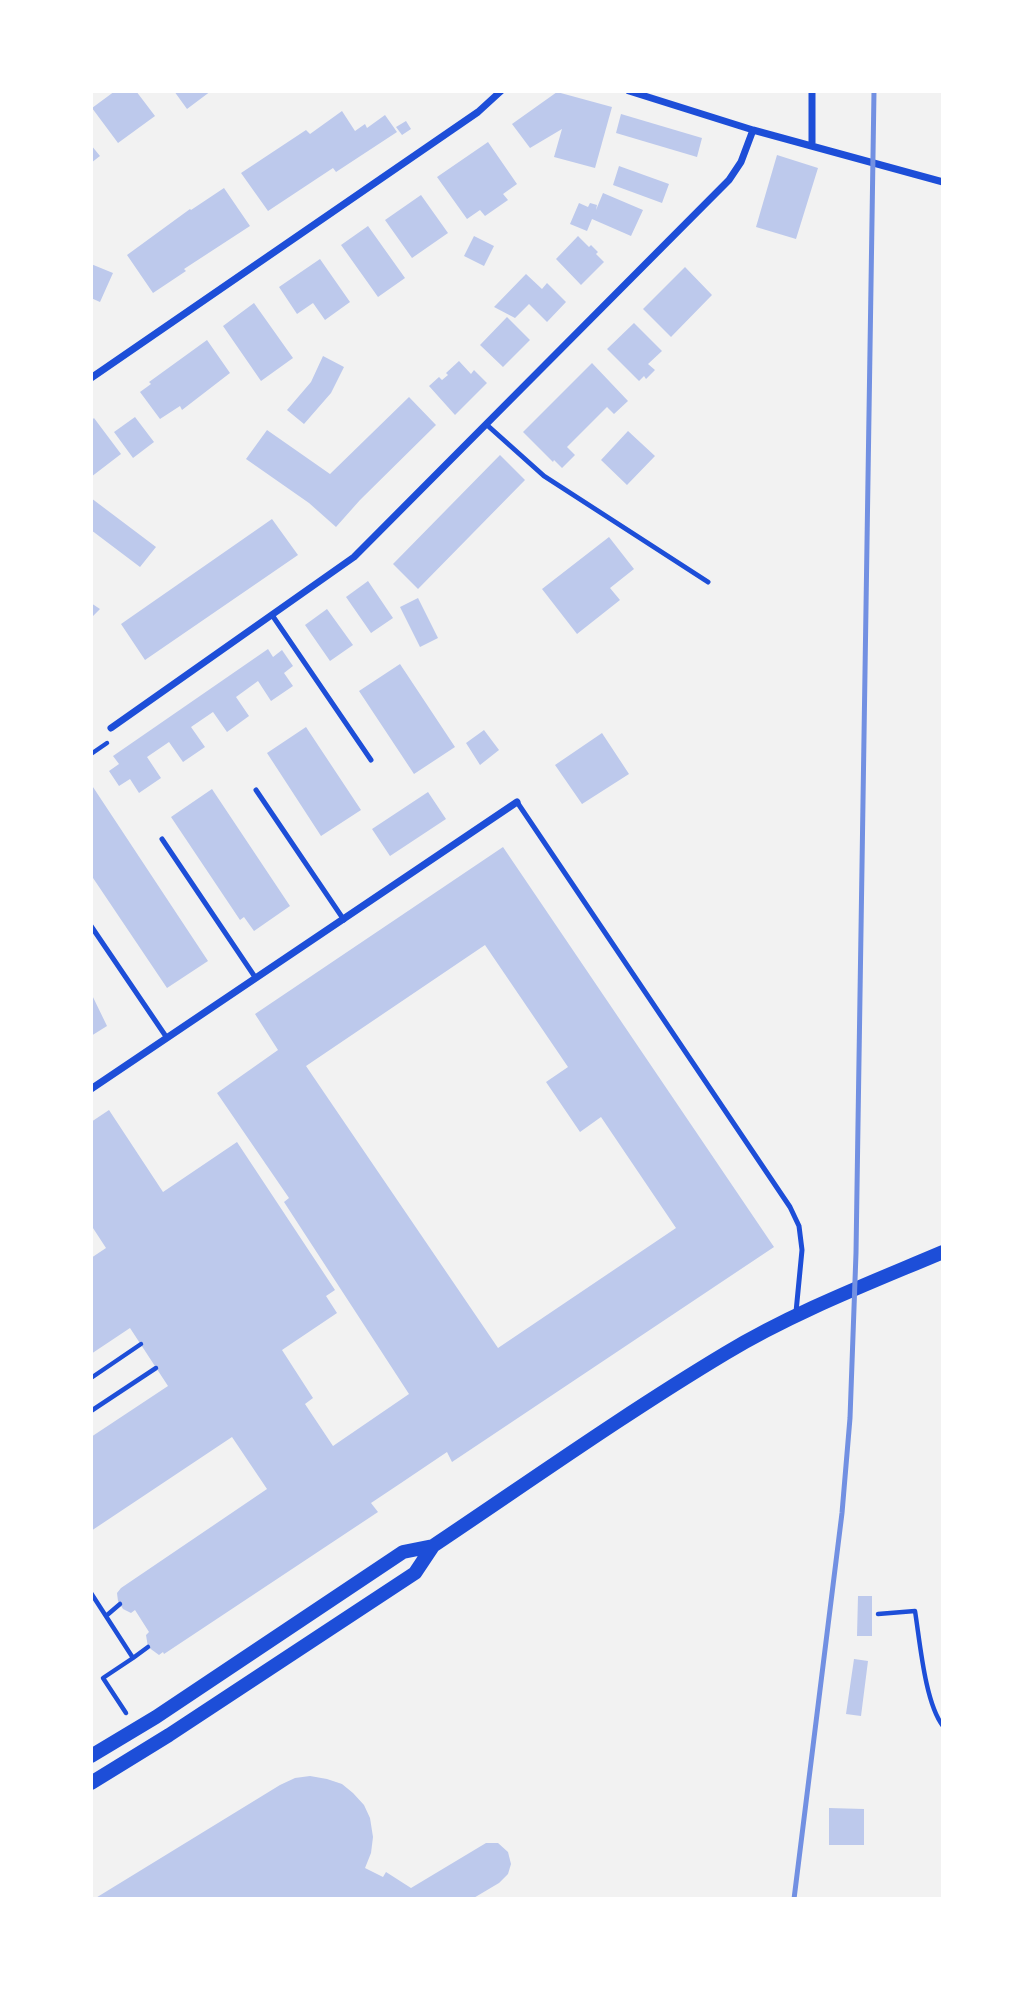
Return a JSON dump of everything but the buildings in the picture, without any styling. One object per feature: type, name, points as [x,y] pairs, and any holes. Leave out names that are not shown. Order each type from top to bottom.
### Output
[{"type":"main road","points":[[91,1756],[403,1552],[433,1546],[726,1353],[796,1317],[943,1252]]},
{"type":"main road","points":[[91,1783],[169,1735],[415,1573],[433,1546]]},
{"type":"street","points":[[91,378],[478,112],[501,91]]},
{"type":"street","points":[[629,91],[753,130],[943,182]]},
{"type":"street","points":[[812,91],[812,146]]},
{"type":"street","points":[[111,728],[354,557],[729,180],[741,162],[753,130]]},
{"type":"street","points":[[91,1089],[517,802]]},
{"type":"lane","points":[[487,425],[544,476],[708,582]]},
{"type":"lane","points":[[272,615],[371,760]]},
{"type":"lane","points":[[256,790],[344,920]]},
{"type":"lane","points":[[517,802],[790,1207],[799,1226],[802,1250],[796,1317]]},
{"type":"lane","points":[[162,839],[255,977]]},
{"type":"lane","points":[[91,926],[167,1038]]},
{"type":"path","points":[[91,1378],[141,1344]]},
{"type":"path","points":[[91,1411],[156,1368]]},
{"type":"path","points":[[91,1594],[133,1658]]},
{"type":"path","points":[[106,1616],[120,1604]]},
{"type":"path","points":[[878,1614],[915,1611],[931,1703],[943,1726]]},
{"type":"path","points":[[136,1729],[103,1678],[148,1647]]},
{"type":"railway","points":[[794,1899],[842,1513],[850,1418],[856,1253],[874,91]]}]
